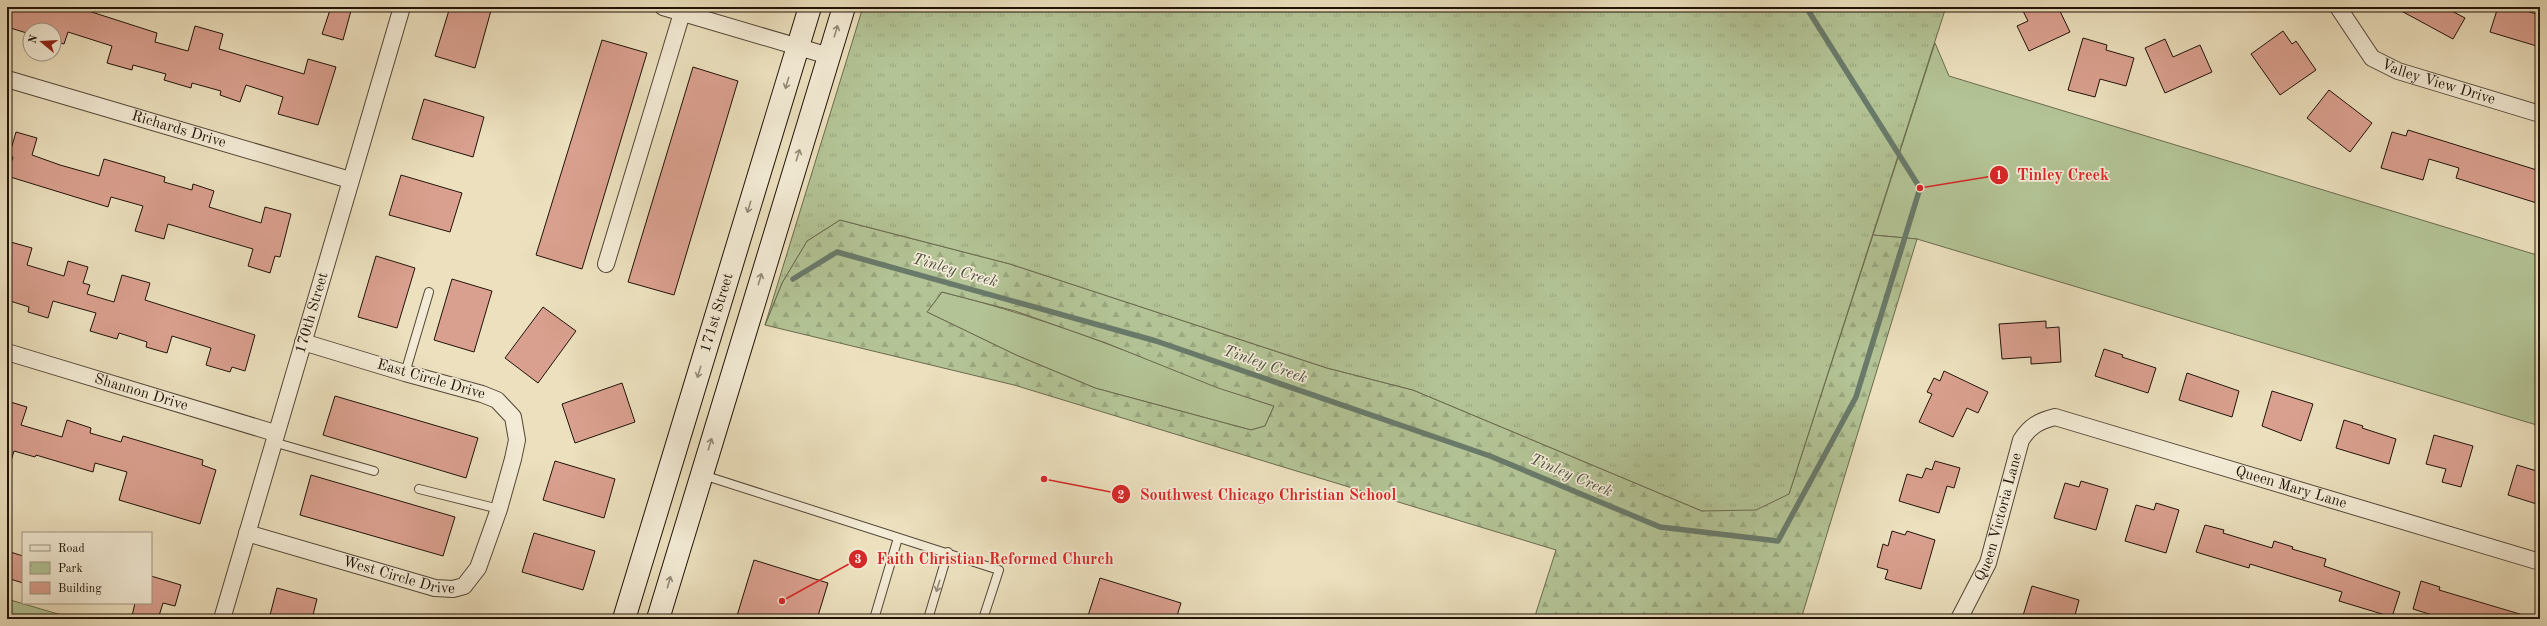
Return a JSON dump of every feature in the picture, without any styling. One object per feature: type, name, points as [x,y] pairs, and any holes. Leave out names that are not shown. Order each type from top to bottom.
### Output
[{"type":"street","name":"170th Street","points":[[222,619],[274,437],[402,7]]},
{"type":"street","points":[[663,7],[828,56]]},
{"type":"street","name":"171st Street","points":[[624,619],[810,7]]},
{"type":"street","name":"171st Street","points":[[658,619],[844,7]]},
{"type":"street","name":"Valley View Drive","points":[[2338,7],[2372,58],[2391,68],[2540,114]]},
{"type":"street","points":[[606,264],[682,12]]},
{"type":"street","name":"Richards Drive","points":[[7,79],[350,180]]},
{"type":"street","name":"East Circle Drive","points":[[303,342],[405,373],[482,394],[496,400],[513,417],[517,440],[500,506]]},
{"type":"street","name":"Shannon Drive","points":[[7,352],[274,437]]},
{"type":"street","name":"Queen Mary Lane","points":[[2041,421],[2055,417],[2540,562]]},
{"type":"street","name":"Queen Victoria Lane","points":[[1960,619],[1988,563],[2021,440],[2029,429],[2041,421]]},
{"type":"street","name":"West Circle Drive","points":[[247,533],[435,588],[453,589],[464,586],[478,568],[500,506]]},
{"type":"lane","points":[[405,373],[428,292]]},
{"type":"lane","points":[[274,437],[374,471]]},
{"type":"lane","points":[[701,474],[898,538],[948,552],[999,570],[983,619]]},
{"type":"lane","points":[[419,488],[500,506]]},
{"type":"lane","points":[[874,619],[898,538]]},
{"type":"lane","points":[[928,619],[948,552]]},
{"type":"green space","points":[[863,7],[1946,7],[1789,494],[1756,510],[1702,511],[1413,390],[1327,368],[1010,264],[840,220],[807,241],[782,283],[765,325]]},
{"type":"green space","points":[[1935,43],[1949,76],[2540,256],[2540,426],[1917,239],[1873,235]]},
{"type":"green space","points":[[840,220],[1010,264],[1327,368],[1413,390],[1702,511],[1789,494],[1873,235],[1917,239],[1801,619],[1534,619],[1556,550],[1014,385],[765,325],[782,283],[807,241]],"holes":[[[942,292],[1015,311],[1106,343],[1218,388],[1274,406],[1265,426],[1251,430],[1095,388],[1016,355],[927,312]]]},
{"type":"green space","points":[[942,292],[1025,315],[1126,351],[1231,392],[1274,406],[1265,426],[1251,430],[1095,388],[1016,355],[927,312]]},
{"type":"green space","points":[[7,599],[75,619],[7,619]]},
{"type":"building","points":[[7,7],[76,7],[157,33],[155,42],[188,51],[195,26],[223,34],[219,49],[304,74],[308,59],[336,67],[318,125],[278,114],[283,97],[246,85],[240,102],[220,95],[221,91],[192,83],[191,88],[164,80],[166,74],[133,65],[132,70],[107,63],[112,46],[68,32],[64,44],[62,43],[62,22],[22,22],[22,32],[7,27]]},
{"type":"building","points":[[331,7],[352,7],[343,40],[322,34]]},
{"type":"building","points":[[450,7],[492,7],[475,68],[435,56]]},
{"type":"building","points":[[2021,7],[2058,7],[2070,32],[2029,51],[2017,26],[2028,21]]},
{"type":"building","points":[[2394,7],[2444,7],[2465,18],[2453,39]]},
{"type":"building","points":[[2498,7],[2513,7],[2540,15],[2540,47],[2490,32]]},
{"type":"building","points":[[2283,31],[2292,44],[2296,41],[2316,70],[2280,95],[2251,54]]},
{"type":"building","points":[[2083,38],[2107,45],[2106,50],[2134,58],[2126,86],[2100,79],[2095,97],[2068,90]]},
{"type":"building","points":[[2165,39],[2173,57],[2200,45],[2212,72],[2165,93],[2145,48]]},
{"type":"building","points":[[602,40],[647,53],[582,269],[536,255]]},
{"type":"building","points":[[693,67],[738,81],[674,295],[628,282]]},
{"type":"building","points":[[2329,90],[2372,123],[2350,152],[2307,118]]},
{"type":"building","points":[[424,99],[484,117],[473,157],[412,139]]},
{"type":"building","points":[[2408,130],[2540,171],[2540,204],[2456,178],[2459,168],[2429,159],[2423,180],[2381,168],[2392,132],[2406,136]]},
{"type":"building","points":[[16,132],[37,138],[32,155],[60,165],[99,176],[104,159],[165,177],[164,182],[192,190],[193,184],[214,191],[209,207],[261,223],[265,207],[291,214],[280,257],[275,256],[270,273],[248,266],[253,249],[168,224],[164,239],[135,231],[143,206],[111,197],[108,207],[7,176],[13,157],[9,156]]},
{"type":"building","points":[[401,175],[462,193],[450,232],[389,215]]},
{"type":"building","points":[[7,241],[32,248],[27,265],[64,276],[68,261],[88,267],[83,283],[90,285],[87,294],[114,302],[122,275],[150,283],[145,300],[255,335],[245,371],[232,367],[230,372],[206,365],[211,348],[172,336],[167,353],[146,347],[147,342],[119,333],[117,339],[90,331],[96,313],[53,301],[48,318],[28,312],[29,307],[7,300]]},
{"type":"building","points":[[376,256],[415,268],[397,328],[358,317]]},
{"type":"building","points":[[452,279],[492,291],[474,352],[434,340]]},
{"type":"building","points":[[543,307],[576,331],[538,383],[505,358]]},
{"type":"building","points":[[2046,321],[2046,328],[2059,327],[2061,362],[2031,364],[2031,357],[2002,359],[1999,324]]},
{"type":"building","points":[[2104,349],[2123,355],[2122,357],[2156,368],[2148,393],[2095,376]]},
{"type":"building","points":[[1944,371],[1988,392],[1978,413],[1967,408],[1953,437],[1919,422],[1932,394],[1927,392],[1934,378],[1940,381]]},
{"type":"building","points":[[2187,373],[2239,391],[2232,417],[2179,400]]},
{"type":"building","points":[[622,383],[635,422],[575,443],[562,404]]},
{"type":"building","points":[[2272,391],[2313,404],[2301,441],[2262,426]]},
{"type":"building","points":[[335,396],[478,438],[466,478],[323,435]]},
{"type":"building","points":[[7,401],[27,407],[21,425],[62,437],[67,420],[91,428],[90,433],[121,442],[123,436],[203,460],[202,465],[216,470],[200,524],[119,500],[127,472],[95,463],[93,472],[36,455],[35,457],[14,451],[11,461],[7,460]]},
{"type":"building","points":[[2344,420],[2363,426],[2362,428],[2396,439],[2389,464],[2336,448]]},
{"type":"building","points":[[2434,435],[2473,446],[2461,487],[2442,482],[2446,469],[2426,464]]},
{"type":"building","points":[[555,461],[615,479],[604,518],[543,500]]},
{"type":"building","points":[[1935,461],[1960,468],[1954,488],[1947,486],[1939,513],[1899,501],[1907,474],[1922,478],[1926,468],[1932,470]]},
{"type":"building","points":[[2517,465],[2540,472],[2540,505],[2508,495]]},
{"type":"building","points":[[311,475],[455,517],[443,556],[300,515]]},
{"type":"building","points":[[2081,481],[2108,489],[2096,530],[2054,518],[2065,483],[2079,487]]},
{"type":"building","points":[[2156,503],[2179,510],[2166,553],[2125,541],[2136,505],[2154,510]]},
{"type":"building","points":[[2205,525],[2224,530],[2223,533],[2272,548],[2274,541],[2293,547],[2292,549],[2326,559],[2324,566],[2400,592],[2392,617],[2339,601],[2342,592],[2250,564],[2249,568],[2196,552]]},
{"type":"building","points":[[1892,531],[1905,535],[1907,531],[1935,540],[1921,589],[1885,579],[1888,570],[1877,567],[1883,544],[1888,546]]},
{"type":"building","points":[[534,533],[595,551],[583,590],[522,572]]},
{"type":"building","points":[[7,551],[22,556],[22,583],[7,578]]},
{"type":"building","points":[[754,560],[828,583],[817,619],[736,619]]},
{"type":"building","points":[[152,576],[181,585],[175,606],[163,603],[158,619],[143,619],[132,616],[135,604],[152,604]]},
{"type":"building","points":[[1100,578],[1181,603],[1176,619],[1087,619]]},
{"type":"building","points":[[2421,581],[2440,587],[2439,590],[2523,615],[2523,619],[2445,619],[2413,609]]},
{"type":"building","points":[[2032,586],[2079,600],[2074,619],[2022,619]]},
{"type":"building","points":[[277,588],[317,599],[312,619],[269,619]]},
{"type":"waterway","name":"Tinley Creek","points":[[793,279],[837,252],[1156,341],[1490,456],[1660,527],[1778,541],[1856,397],[1920,188],[1806,7]]},
{"type":"place","name":"Tinley Creek","points":[[1920,188]]},
{"type":"place","name":"Southwest Chicago Christian School","points":[[1044,479]]},
{"type":"place","name":"Faith Christian Reformed Church","points":[[782,601]]}]
